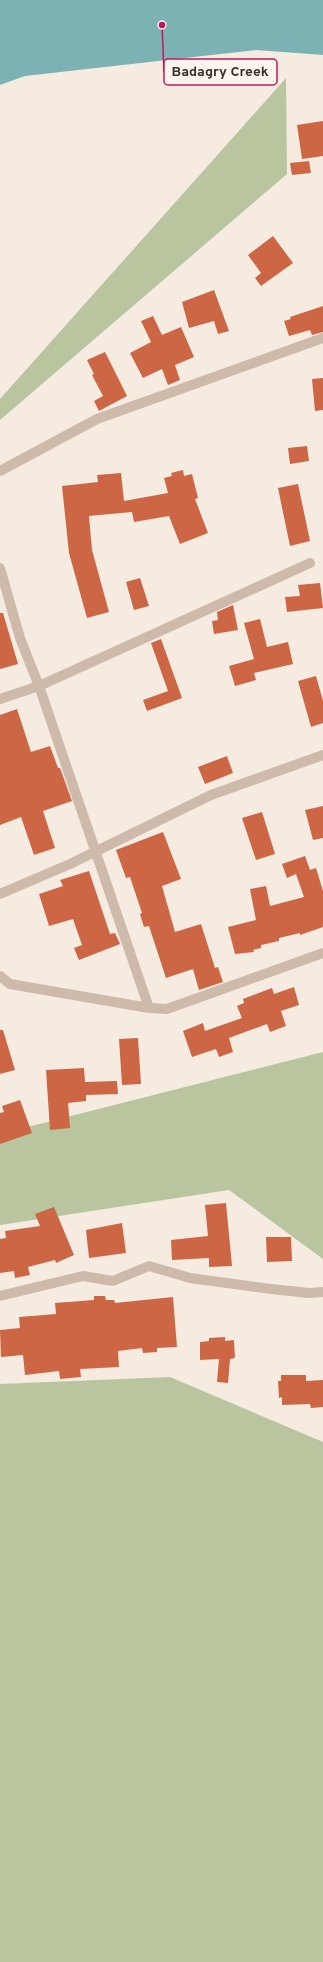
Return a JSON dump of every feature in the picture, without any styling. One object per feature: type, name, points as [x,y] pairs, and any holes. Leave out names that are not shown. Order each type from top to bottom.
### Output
[{"type":"street","points":[[0,471],[97,419],[323,338]]},
{"type":"street","points":[[0,699],[39,686],[310,563]]},
{"type":"street","points":[[0,568],[20,638],[39,686],[149,1008]]},
{"type":"street","points":[[0,894],[96,852],[211,796],[323,755]]},
{"type":"street","points":[[0,976],[10,984],[149,1008],[172,1008],[323,953]]},
{"type":"street","points":[[0,1296],[83,1276],[113,1281],[149,1266],[190,1278],[271,1290],[309,1293],[323,1292]]},
{"type":"green space","points":[[286,78],[287,174],[0,420],[0,399]]},
{"type":"green space","points":[[323,1052],[323,1259],[229,1190],[0,1225],[0,1134]]},
{"type":"green space","points":[[170,1377],[323,1442],[323,1962],[0,1962],[0,1384]]},
{"type":"water","points":[[0,0],[323,0],[323,55],[256,50],[25,76],[0,85]]},
{"type":"building","points":[[323,121],[323,156],[302,159],[297,125]]},
{"type":"building","points":[[309,161],[311,173],[292,175],[290,163]]},
{"type":"building","points":[[273,236],[293,263],[261,286],[255,278],[261,273],[248,255]]},
{"type":"building","points":[[214,290],[229,331],[218,334],[214,321],[189,328],[182,302]]},
{"type":"building","points":[[323,306],[323,332],[312,335],[310,330],[289,336],[284,321],[291,319],[290,317]]},
{"type":"building","points":[[153,316],[162,335],[181,327],[194,357],[175,365],[180,380],[168,385],[162,369],[143,378],[130,353],[151,342],[141,321]]},
{"type":"building","points":[[105,352],[127,396],[99,411],[94,401],[103,396],[92,375],[94,374],[87,360]]},
{"type":"building","points":[[323,378],[323,410],[315,411],[312,379]]},
{"type":"building","points":[[307,446],[309,461],[290,464],[288,448]]},
{"type":"building","points":[[183,470],[184,476],[192,474],[198,498],[195,499],[208,533],[180,544],[169,516],[134,522],[132,512],[89,516],[92,550],[109,612],[87,618],[69,553],[62,486],[98,482],[97,475],[121,473],[124,501],[168,493],[164,478],[172,476],[171,473]]},
{"type":"building","points":[[298,484],[310,541],[290,546],[278,488]]},
{"type":"building","points":[[140,578],[149,606],[134,610],[126,582]]},
{"type":"building","points":[[320,583],[323,608],[287,612],[285,597],[300,596],[298,585]]},
{"type":"building","points":[[233,605],[238,630],[214,634],[212,621],[218,620],[217,612]]},
{"type":"building","points":[[0,613],[3,613],[18,664],[0,669]]},
{"type":"building","points":[[260,619],[267,647],[288,642],[293,664],[254,673],[256,680],[235,686],[229,666],[254,659],[244,623]]},
{"type":"building","points":[[161,639],[182,698],[147,711],[143,700],[168,691],[151,643]]},
{"type":"building","points":[[316,676],[323,701],[323,723],[311,727],[298,681]]},
{"type":"building","points":[[17,709],[31,752],[50,746],[72,801],[43,811],[55,848],[34,855],[21,817],[0,825],[0,715]]},
{"type":"building","points":[[227,756],[233,773],[205,784],[198,767]]},
{"type":"building","points":[[323,806],[323,838],[313,840],[305,810]]},
{"type":"building","points":[[262,812],[275,854],[256,860],[242,818]]},
{"type":"building","points":[[163,832],[181,879],[162,886],[175,932],[201,924],[215,968],[218,967],[223,982],[199,990],[193,969],[166,978],[149,926],[144,927],[140,914],[142,913],[130,877],[126,878],[116,850]]},
{"type":"building","points":[[305,856],[310,870],[316,868],[323,891],[323,927],[300,935],[300,933],[279,938],[279,941],[261,945],[261,948],[253,950],[254,952],[235,954],[228,927],[256,920],[250,889],[266,886],[270,906],[304,897],[296,874],[287,878],[282,864]]},
{"type":"building","points":[[89,871],[110,934],[115,933],[120,944],[79,960],[74,948],[82,945],[73,919],[49,926],[39,894],[63,886],[60,880]]},
{"type":"building","points":[[294,987],[299,1005],[281,1011],[286,1026],[270,1032],[267,1024],[229,1038],[233,1052],[219,1057],[216,1049],[192,1057],[183,1031],[203,1023],[205,1031],[242,1018],[237,1006],[244,1003],[243,999],[272,988],[274,994]]},
{"type":"building","points":[[0,1030],[3,1030],[15,1070],[0,1074]]},
{"type":"building","points":[[138,1038],[141,1084],[122,1085],[119,1039]]},
{"type":"building","points":[[84,1068],[85,1082],[117,1081],[118,1094],[86,1095],[86,1101],[68,1103],[70,1128],[50,1130],[46,1070]]},
{"type":"building","points":[[20,1100],[32,1133],[0,1144],[0,1113],[4,1112],[2,1106]]},
{"type":"building","points":[[226,1203],[232,1266],[209,1267],[209,1258],[172,1260],[171,1240],[208,1236],[205,1205]]},
{"type":"building","points":[[54,1207],[74,1255],[56,1263],[55,1260],[28,1267],[30,1275],[15,1278],[14,1271],[0,1273],[0,1239],[6,1238],[5,1231],[40,1226],[35,1214]]},
{"type":"building","points":[[122,1223],[126,1253],[89,1258],[86,1230]]},
{"type":"building","points":[[266,1237],[291,1237],[292,1261],[267,1262]]},
{"type":"building","points":[[94,1296],[105,1296],[106,1300],[114,1300],[115,1303],[173,1297],[177,1347],[157,1348],[157,1352],[143,1353],[142,1348],[118,1351],[119,1367],[80,1369],[81,1377],[60,1379],[59,1371],[25,1375],[23,1355],[1,1357],[0,1330],[20,1328],[19,1317],[56,1314],[55,1303],[94,1300]]},
{"type":"building","points":[[225,1337],[225,1341],[234,1340],[235,1358],[230,1359],[228,1383],[217,1382],[219,1359],[200,1360],[200,1342],[209,1341],[209,1338]]},
{"type":"building","points":[[281,1375],[306,1375],[306,1381],[323,1380],[323,1407],[311,1408],[310,1404],[282,1405],[282,1397],[279,1398],[278,1381],[281,1381]]},
{"type":"place","name":"Badagry Creek","points":[[162,25]]}]
